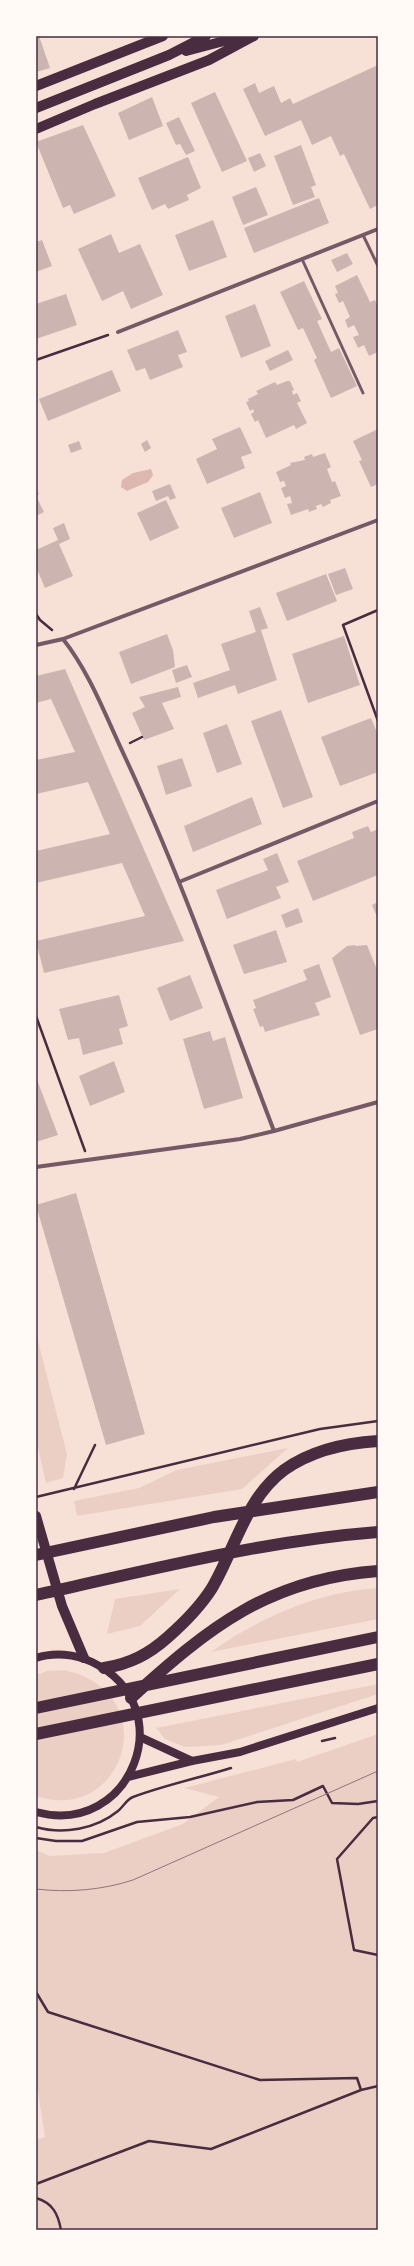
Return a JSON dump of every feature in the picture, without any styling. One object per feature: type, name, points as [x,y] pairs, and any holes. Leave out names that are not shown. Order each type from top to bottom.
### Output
[{"type":"highway","points":[[104,1668],[122,1665],[141,1658],[186,1622],[204,1601],[213,1586],[257,1499],[283,1471],[321,1450],[342,1445],[378,1441]]},
{"type":"highway","points":[[36,1555],[214,1517],[378,1492]]},
{"type":"highway","points":[[36,1595],[271,1545],[331,1536],[378,1532]]},
{"type":"highway","points":[[131,1698],[198,1640],[249,1606],[273,1595],[324,1578],[351,1573],[378,1571]]},
{"type":"highway","points":[[36,1708],[378,1637]]},
{"type":"highway","points":[[36,1734],[378,1664]]},
{"type":"main road","points":[[36,86],[163,36]]},
{"type":"main road","points":[[36,108],[169,55],[206,36]]},
{"type":"main road","points":[[169,55],[243,36]]},
{"type":"main road","points":[[36,130],[95,104],[209,60],[254,36]]},
{"type":"main road","points":[[36,1516],[62,1606],[84,1658]]},
{"type":"main road","points":[[36,1658],[63,1654],[84,1658],[104,1668],[120,1681],[131,1698],[138,1717],[140,1737],[135,1765],[114,1795],[94,1808],[72,1815],[49,1816],[36,1812]]},
{"type":"main road","points":[[128,1777],[192,1761],[240,1752],[378,1708]]},
{"type":"main road","points":[[140,1737],[192,1761]]},
{"type":"street","points":[[118,332],[378,229]]},
{"type":"street","points":[[36,645],[63,639],[378,520]]},
{"type":"street","points":[[63,639],[86,674],[134,777],[179,882],[274,1131]]},
{"type":"street","points":[[179,882],[378,801]]},
{"type":"street","points":[[36,1167],[88,1158],[240,1139],[378,1102]]},
{"type":"lane","points":[[363,235],[378,266]]},
{"type":"lane","points":[[302,259],[363,393]]},
{"type":"path","points":[[36,360],[118,332]]},
{"type":"path","points":[[378,610],[343,625],[378,720]]},
{"type":"path","points":[[36,614],[40,620],[63,639]]},
{"type":"path","points":[[36,1016],[88,1158]]},
{"type":"path","points":[[36,1497],[320,1429],[378,1421]]},
{"type":"path","points":[[74,1489],[95,1445]]},
{"type":"path","points":[[319,1742],[335,1738]]},
{"type":"path","points":[[36,1827],[60,1831],[80,1829],[99,1822],[117,1812],[132,1797],[236,1767]]},
{"type":"path","points":[[36,1838],[56,1841],[82,1841],[137,1822],[190,1817],[257,1802],[293,1800],[323,1786],[332,1804],[358,1804],[378,1801]]},
{"type":"path","points":[[378,1817],[373,1818],[337,1859],[354,1950],[378,1955]]},
{"type":"path","points":[[36,1992],[48,2012],[260,2080],[357,2078],[361,2090]]},
{"type":"path","points":[[36,2184],[149,2141],[211,2149],[361,2090],[378,2086]]},
{"type":"path","points":[[36,2198],[42,2200],[57,2214],[61,2230]]},
{"type":"shaded area","points":[[151,469],[153,475],[148,482],[127,491],[121,487],[122,480],[133,473]]},
{"type":"shaded area","points":[[36,1333],[67,1454],[63,1478],[46,1483],[36,1439]]},
{"type":"shaded area","points":[[288,1448],[242,1489],[77,1516],[74,1501],[139,1488],[177,1470]]},
{"type":"shaded area","points":[[378,1588],[378,1619],[211,1652],[230,1639],[290,1608],[355,1590]]},
{"type":"shaded area","points":[[180,1589],[140,1626],[107,1634],[115,1599]]},
{"type":"shaded area","points":[[64,1670],[96,1683],[115,1703],[124,1727],[122,1752],[111,1775],[92,1792],[67,1800],[36,1796],[36,1675],[47,1671]]},
{"type":"shaded area","points":[[378,1684],[378,1694],[221,1745],[185,1747],[165,1739],[156,1728]]},
{"type":"shaded area","points":[[378,1734],[378,2230],[36,2230],[36,2140],[45,2137],[36,2079],[36,1850],[49,1856],[104,1853],[183,1824],[219,1797],[184,1788],[296,1759],[297,1762]]},
{"type":"building","points":[[36,36],[39,36],[50,68],[36,72]]},
{"type":"building","points":[[378,65],[378,205],[370,209],[344,154],[340,156],[331,136],[312,145],[301,120],[265,136],[243,89],[255,83],[259,93],[274,86],[281,103],[290,98],[293,104]]},
{"type":"building","points":[[215,92],[247,161],[222,172],[191,103]]},
{"type":"building","points":[[152,97],[163,126],[129,140],[118,113]]},
{"type":"building","points":[[179,117],[195,151],[186,155],[180,144],[176,145],[166,123]]},
{"type":"building","points":[[83,125],[116,196],[74,214],[70,205],[63,208],[36,142]]},
{"type":"building","points":[[301,145],[316,185],[311,187],[315,197],[293,205],[274,156]]},
{"type":"building","points":[[260,153],[266,166],[254,172],[248,158]]},
{"type":"building","points":[[188,157],[201,188],[187,195],[189,200],[168,209],[165,204],[152,210],[138,178]]},
{"type":"building","points":[[256,187],[268,215],[243,225],[232,197]]},
{"type":"building","points":[[319,198],[329,223],[254,253],[244,228]]},
{"type":"building","points":[[213,220],[227,257],[189,271],[175,235]]},
{"type":"building","points":[[111,234],[119,253],[140,244],[163,295],[131,309],[123,291],[102,301],[78,249]]},
{"type":"building","points":[[42,240],[52,266],[36,272],[36,242]]},
{"type":"building","points":[[347,253],[353,264],[337,272],[331,260]]},
{"type":"building","points":[[357,275],[370,302],[375,300],[378,307],[378,352],[369,356],[364,345],[358,348],[353,337],[359,335],[354,325],[348,328],[345,320],[350,317],[343,301],[339,303],[335,294],[338,293],[335,286]]},
{"type":"building","points":[[304,281],[322,319],[317,321],[331,352],[339,348],[357,386],[331,398],[314,360],[317,358],[303,328],[298,330],[280,292]]},
{"type":"building","points":[[66,294],[77,325],[36,339],[36,304]]},
{"type":"building","points":[[255,304],[271,346],[241,358],[225,316]]},
{"type":"building","points":[[178,330],[187,352],[178,355],[183,367],[150,380],[145,368],[136,371],[127,350]]},
{"type":"building","points":[[288,350],[293,360],[270,371],[265,361]]},
{"type":"building","points":[[112,370],[121,391],[48,421],[39,399]]},
{"type":"building","points":[[290,381],[294,390],[292,391],[293,395],[297,393],[301,401],[297,403],[307,423],[296,429],[294,425],[266,438],[258,420],[255,422],[251,414],[254,412],[253,409],[250,411],[246,402],[249,401],[248,399],[258,394],[256,391],[275,382],[277,385]]},
{"type":"building","points":[[240,427],[252,453],[241,457],[245,468],[207,484],[196,459],[217,449],[212,439]]},
{"type":"building","points":[[378,429],[378,484],[371,487],[359,461],[362,460],[353,441]]},
{"type":"building","points":[[147,440],[151,448],[145,452],[141,444]]},
{"type":"building","points":[[79,441],[82,449],[71,453],[68,445]]},
{"type":"building","points":[[325,453],[331,467],[327,469],[332,482],[335,481],[341,496],[330,500],[331,503],[323,507],[321,504],[316,506],[317,509],[309,512],[308,509],[291,515],[287,504],[292,503],[290,496],[285,498],[281,488],[286,486],[284,481],[280,482],[276,472],[291,465],[290,463],[305,460],[304,457],[312,454],[313,457]]},
{"type":"building","points":[[170,484],[176,498],[170,500],[168,496],[156,501],[152,491]]},
{"type":"building","points":[[36,489],[39,494],[36,496]]},
{"type":"building","points":[[260,492],[272,523],[234,538],[221,508]]},
{"type":"building","points":[[36,496],[44,512],[36,516]]},
{"type":"building","points":[[166,500],[179,528],[150,541],[137,513]]},
{"type":"building","points":[[64,523],[70,539],[59,544],[73,576],[45,588],[36,567],[36,550],[58,540],[53,528]]},
{"type":"building","points":[[345,568],[353,589],[336,595],[328,574]]},
{"type":"building","points":[[326,574],[337,601],[287,621],[276,593]]},
{"type":"building","points":[[260,607],[268,628],[261,630],[277,680],[238,694],[235,685],[198,698],[193,683],[230,670],[221,644],[256,632],[249,611]]},
{"type":"building","points":[[167,634],[173,650],[175,667],[131,684],[119,652]]},
{"type":"building","points":[[344,636],[360,685],[308,703],[292,654]]},
{"type":"building","points":[[187,665],[192,677],[176,683],[172,670]]},
{"type":"building","points":[[65,669],[184,941],[44,973],[36,941],[145,916],[122,863],[36,883],[36,851],[110,834],[88,782],[36,794],[36,760],[75,752],[51,699],[36,703],[36,676]]},
{"type":"building","points":[[178,687],[181,697],[162,703],[174,729],[144,740],[132,713],[145,707],[139,697]]},
{"type":"building","points":[[281,710],[313,797],[283,808],[251,721]]},
{"type":"building","points":[[371,718],[378,735],[378,772],[340,786],[321,737]]},
{"type":"building","points":[[227,724],[242,764],[217,773],[203,733]]},
{"type":"building","points":[[182,758],[192,786],[166,795],[157,766]]},
{"type":"building","points":[[252,797],[262,824],[193,852],[184,826]]},
{"type":"building","points":[[368,826],[371,832],[378,829],[378,875],[313,901],[297,861],[354,838],[352,832]]},
{"type":"building","points":[[277,853],[289,882],[276,887],[281,898],[227,919],[216,890],[268,870],[263,859]]},
{"type":"building","points":[[378,902],[378,919],[372,905]]},
{"type":"building","points":[[298,908],[303,922],[286,928],[281,915]]},
{"type":"building","points":[[276,930],[287,962],[244,974],[233,945]]},
{"type":"building","points":[[367,945],[378,972],[378,1029],[360,1035],[332,958],[347,946]]},
{"type":"building","points":[[319,964],[331,997],[315,1003],[320,1015],[265,1032],[263,1026],[260,1027],[253,1009],[256,1008],[253,1000],[307,980],[303,970]]},
{"type":"building","points":[[190,975],[203,1008],[170,1021],[157,988]]},
{"type":"building","points":[[119,995],[128,1026],[119,1029],[123,1044],[83,1055],[79,1038],[68,1040],[59,1009]]},
{"type":"building","points":[[210,1031],[213,1041],[225,1037],[243,1098],[204,1109],[183,1039]]},
{"type":"building","points":[[114,1061],[125,1092],[90,1106],[79,1076]]},
{"type":"building","points":[[36,1077],[58,1135],[36,1142]]},
{"type":"building","points":[[76,1193],[145,1434],[106,1445],[36,1205]]},
{"type":"tram line","points":[[36,1889],[61,1891],[85,1890],[133,1880],[378,1771]]}]
